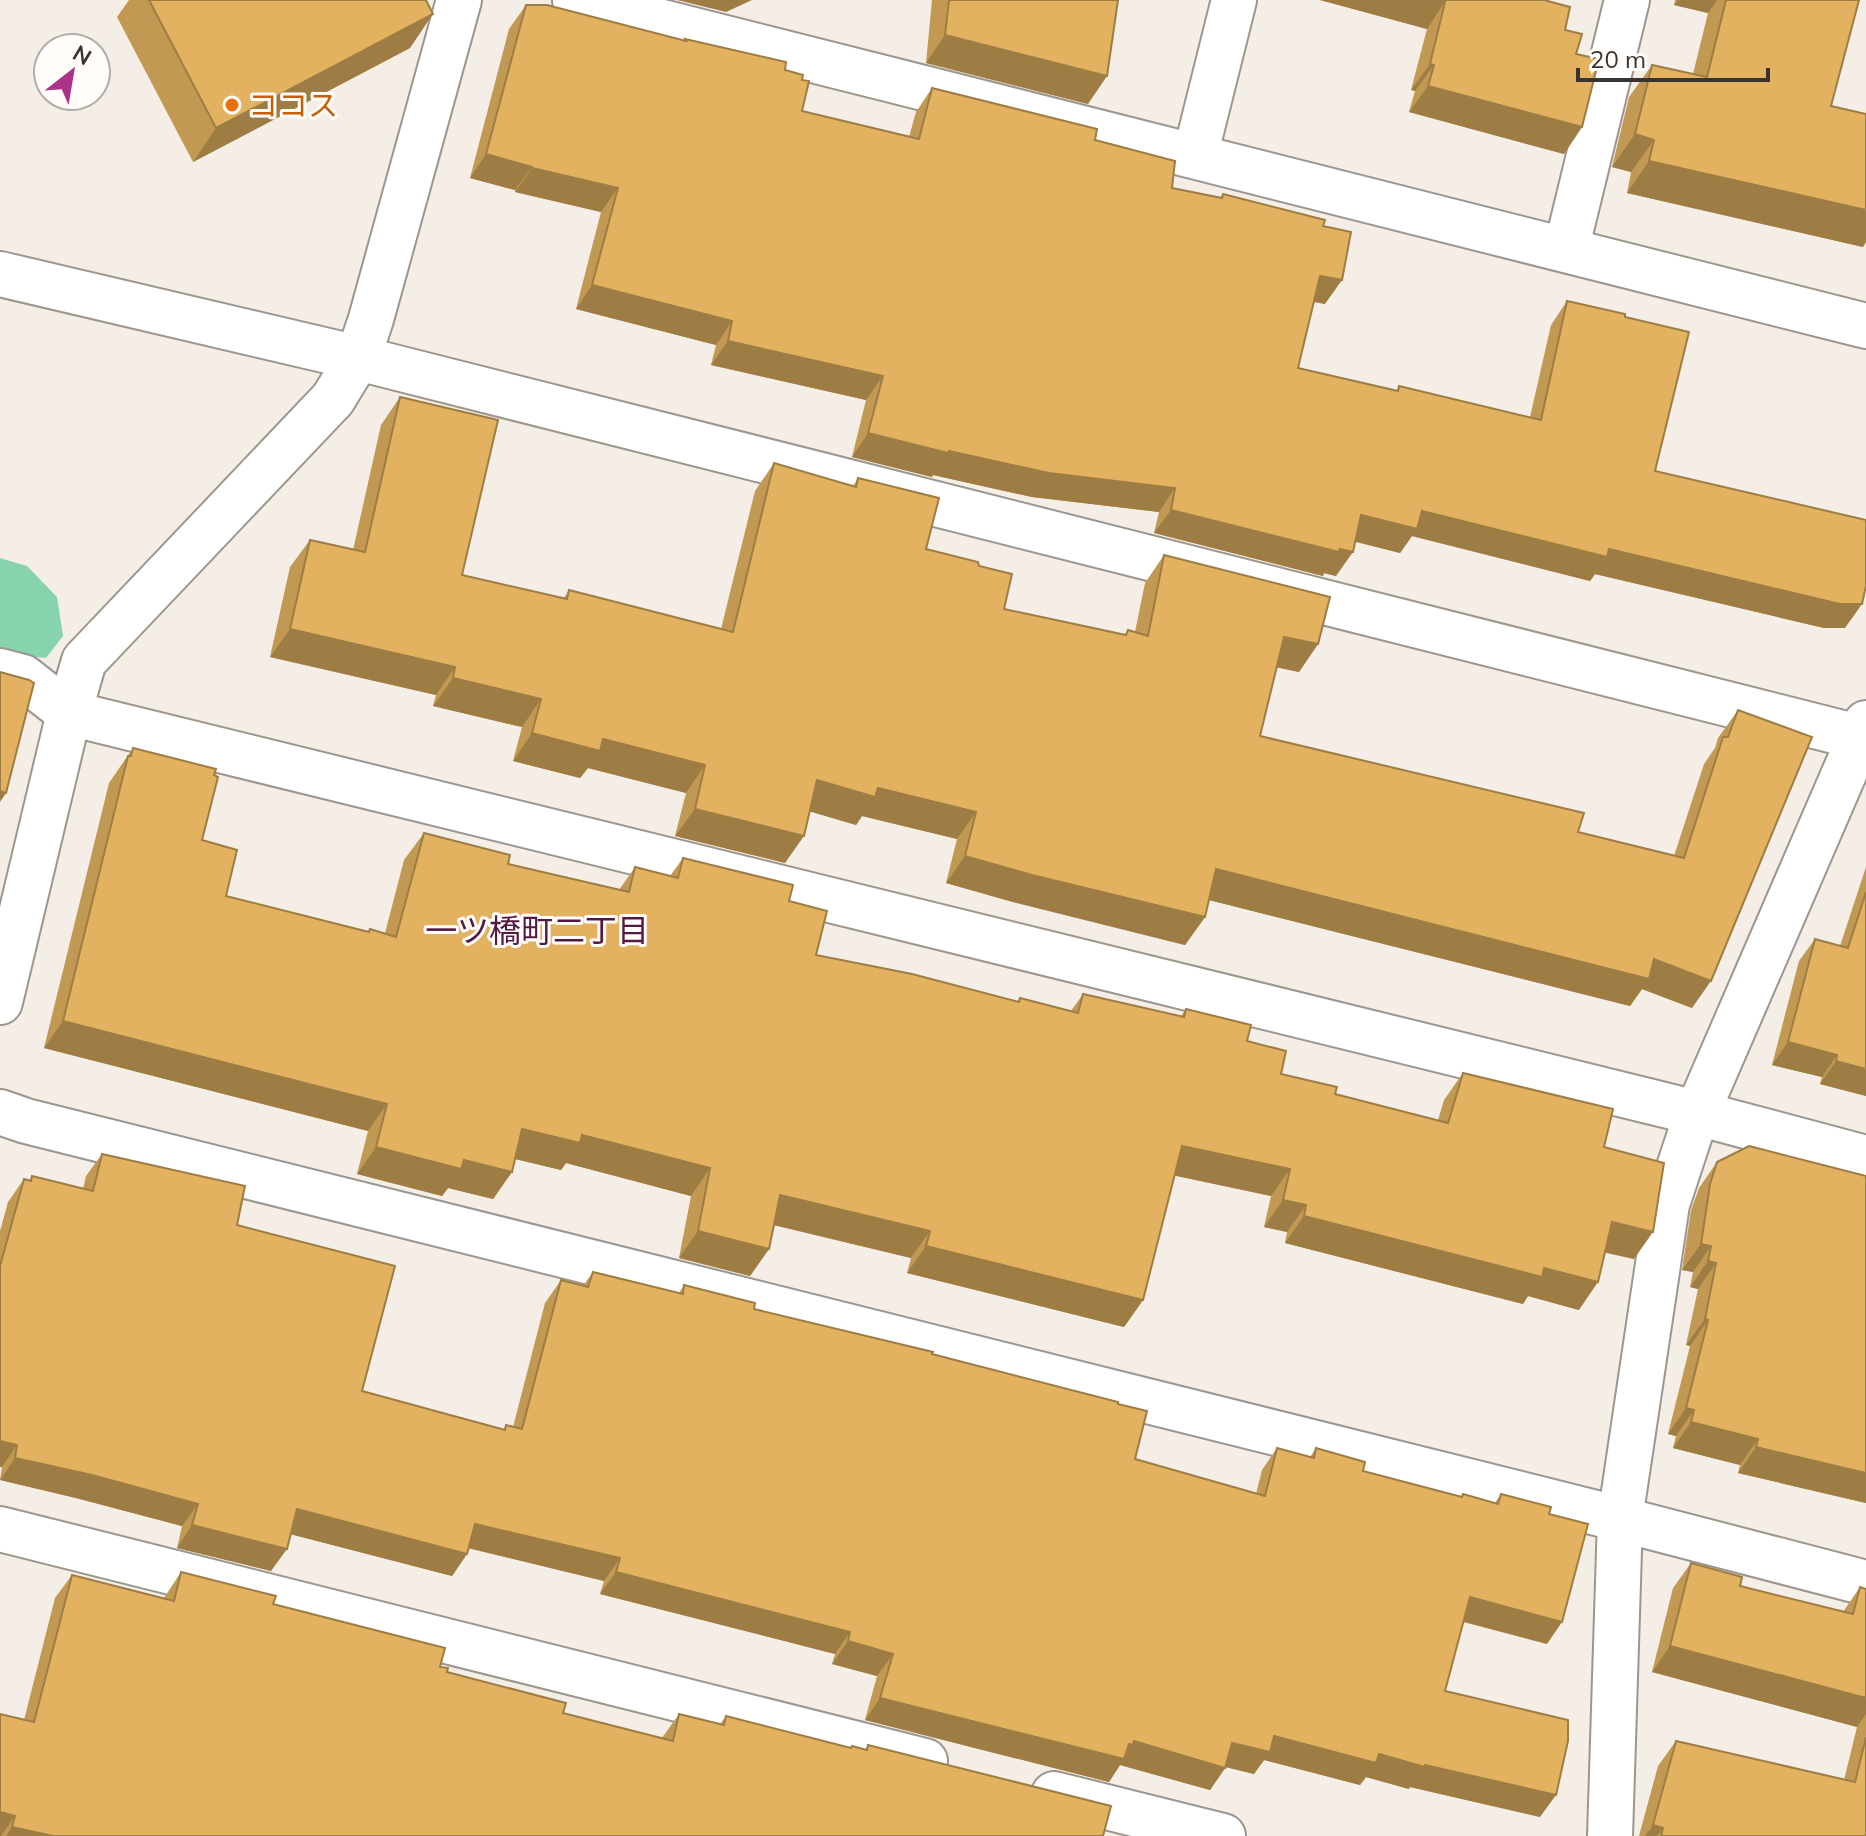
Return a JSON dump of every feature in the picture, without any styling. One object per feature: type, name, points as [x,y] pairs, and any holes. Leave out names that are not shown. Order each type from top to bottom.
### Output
[{"type":"street","points":[[0,1002],[84,661],[333,399],[358,358],[459,0]]},
{"type":"street","points":[[575,0],[1866,326]]},
{"type":"street","points":[[1195,156],[1234,0]]},
{"type":"street","points":[[1566,250],[1627,0]]},
{"type":"street","points":[[0,274],[358,358],[1864,733],[1697,1113],[1667,1204],[1620,1519],[1610,1836]]},
{"type":"street","points":[[0,671],[23,677],[69,713],[1697,1113],[1866,1158]]},
{"type":"street","points":[[0,1112],[1866,1583]]},
{"type":"street","points":[[0,1529],[960,1770]]},
{"type":"street","points":[[1022,1785],[1223,1836]]},
{"type":"green space","points":[[0,558],[27,566],[57,597],[63,636],[46,658],[0,653]]},
{"type":"building","name":"ココス","points":[[149,0],[426,0],[433,14],[216,128]]},
{"type":"building","points":[[949,0],[1118,0],[1107,76],[945,35]]},
{"type":"building","points":[[1438,0],[1544,0],[1570,7],[1565,30],[1582,34],[1576,54],[1599,59],[1582,127],[1428,86],[1434,65],[1430,64],[1445,2]]},
{"type":"building","points":[[1726,0],[1859,0],[1831,106],[1866,114],[1866,210],[1649,161],[1654,140],[1635,134],[1652,65],[1707,77]]},
{"type":"building","points":[[526,5],[547,5],[686,41],[786,62],[785,70],[803,75],[802,80],[809,81],[802,111],[919,139],[932,88],[1097,129],[1095,140],[1175,161],[1172,188],[1222,198],[1223,194],[1325,220],[1323,226],[1351,232],[1342,280],[1320,276],[1298,368],[1398,391],[1399,386],[1541,420],[1567,301],[1689,332],[1655,471],[1866,520],[1866,586],[1862,604],[1840,604],[1609,549],[1607,557],[1422,511],[1417,529],[1361,515],[1353,552],[1340,549],[1339,552],[1171,510],[1175,488],[1049,473],[868,433],[883,376],[728,341],[732,321],[592,285],[618,188],[486,154]]},
{"type":"building","points":[[400,397],[498,420],[462,575],[567,599],[569,590],[733,632],[774,463],[856,487],[858,478],[939,498],[926,549],[1012,574],[1004,609],[1126,635],[1128,630],[1148,636],[1164,555],[1330,597],[1318,644],[1284,637],[1260,736],[1584,813],[1578,832],[1684,858],[1723,737],[1728,737],[1738,710],[1812,737],[1711,981],[1654,959],[1649,979],[1216,869],[1205,917],[965,856],[976,812],[878,788],[875,797],[817,780],[804,836],[695,809],[705,765],[603,739],[600,751],[532,733],[541,699],[453,678],[455,667],[290,629],[310,540],[365,552]]},
{"type":"building","points":[[0,672],[34,683],[6,793],[0,791]]},
{"type":"building","points":[[133,748],[216,769],[214,775],[218,777],[202,840],[237,850],[226,896],[396,937],[424,833],[510,855],[508,864],[629,892],[635,867],[678,878],[683,858],[793,885],[789,901],[827,911],[816,955],[1078,1013],[1083,994],[1184,1017],[1186,1009],[1251,1025],[1247,1041],[1286,1051],[1281,1074],[1337,1087],[1335,1094],[1448,1123],[1463,1073],[1613,1109],[1604,1147],[1664,1163],[1653,1232],[1612,1222],[1598,1282],[1544,1268],[1542,1277],[1304,1216],[1306,1205],[1283,1200],[1290,1169],[1182,1146],[1143,1300],[926,1246],[930,1231],[780,1195],[769,1249],[698,1231],[710,1168],[582,1135],[580,1143],[522,1129],[512,1172],[464,1160],[461,1169],[376,1147],[387,1104],[63,1021],[128,756],[131,756]]},
{"type":"building","points":[[1866,892],[1866,1069],[1836,1061],[1837,1055],[1788,1042],[1815,939],[1848,948]]},
{"type":"building","points":[[1749,1146],[1866,1176],[1866,1473],[1756,1447],[1758,1439],[1691,1422],[1694,1410],[1686,1408],[1708,1320],[1705,1319],[1716,1263],[1708,1261],[1711,1246],[1701,1244],[1710,1184],[1717,1162]]},
{"type":"building","points":[[102,1154],[245,1186],[237,1225],[395,1266],[362,1391],[505,1430],[506,1425],[522,1429],[561,1280],[588,1287],[593,1272],[683,1294],[684,1285],[755,1303],[754,1309],[933,1352],[1147,1411],[1135,1459],[1265,1496],[1277,1448],[1314,1458],[1316,1448],[1365,1462],[1363,1471],[1462,1497],[1463,1494],[1498,1504],[1501,1494],[1551,1507],[1549,1514],[1588,1524],[1562,1622],[1470,1597],[1445,1691],[1568,1720],[1568,1741],[1556,1795],[1379,1754],[1376,1763],[1274,1736],[1270,1752],[1232,1743],[1225,1768],[1134,1741],[1133,1745],[1129,1744],[1124,1759],[880,1698],[893,1654],[848,1641],[850,1632],[616,1572],[620,1558],[475,1524],[467,1554],[297,1509],[287,1549],[192,1525],[198,1504],[15,1458],[17,1445],[0,1441],[0,1266],[24,1179],[31,1181],[32,1176],[93,1191]]},
{"type":"building","points":[[1691,1563],[1742,1577],[1740,1586],[1853,1614],[1860,1587],[1866,1589],[1866,1698],[1670,1646]]},
{"type":"building","points":[[181,1572],[276,1596],[273,1604],[445,1648],[440,1667],[448,1668],[447,1672],[566,1703],[563,1713],[673,1741],[679,1714],[724,1725],[726,1716],[851,1748],[867,1750],[868,1745],[1111,1806],[1103,1836],[53,1836],[12,1827],[15,1816],[0,1812],[0,1714],[34,1722],[72,1575],[174,1601]]},
{"type":"building","points":[[1866,1737],[1866,1836],[1661,1836],[1663,1828],[1653,1825],[1676,1741],[1855,1782]]},
{"type":"place","name":"ココス","points":[[232,105]]},
{"type":"district","name":"一ツ橋町二丁目","points":[[537,930]]}]
